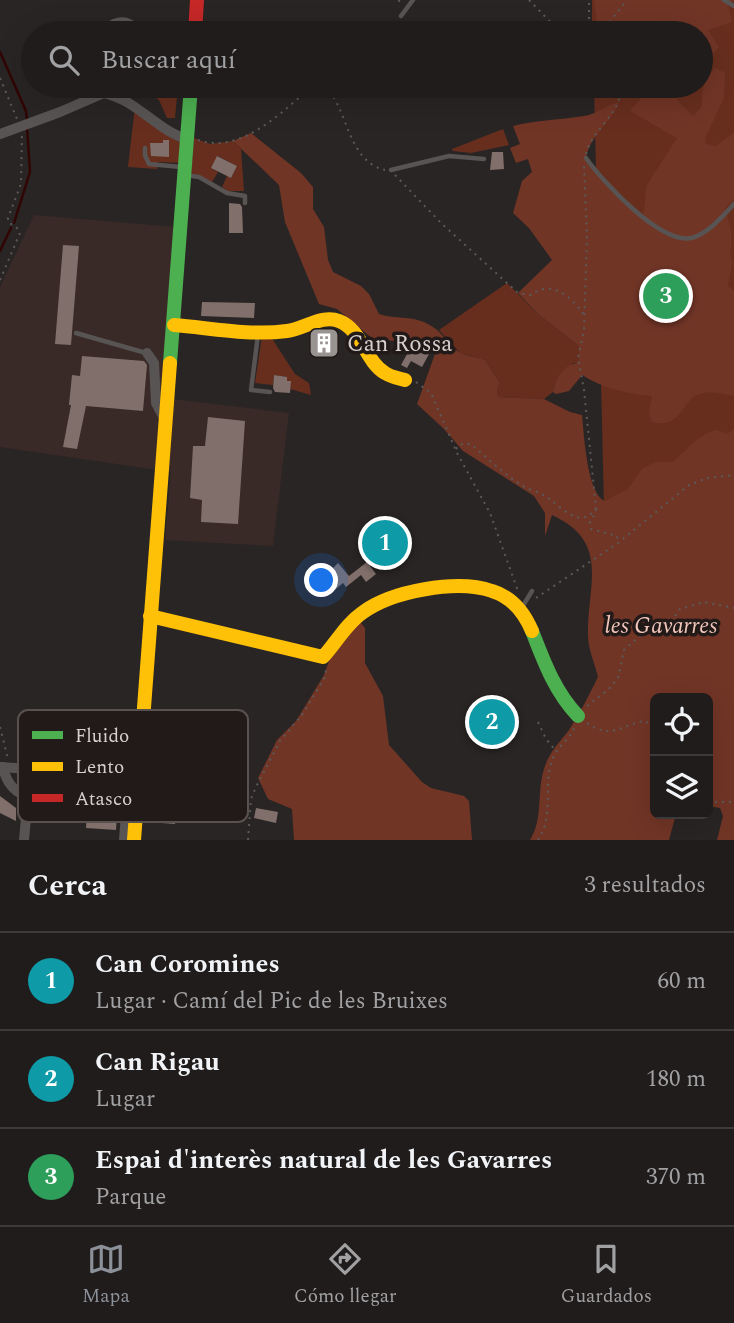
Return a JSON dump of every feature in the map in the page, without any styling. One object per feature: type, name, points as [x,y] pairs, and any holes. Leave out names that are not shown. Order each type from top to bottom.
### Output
[{"type":"main road","points":[[196,21],[197,0]]},
{"type":"main road","points":[[141,710],[174,325],[190,98]]},
{"type":"main road","points":[[174,325],[259,331],[289,330],[331,319],[350,329],[385,375],[405,380]]},
{"type":"main road","points":[[150,616],[323,657],[362,612],[384,600],[431,590],[481,588],[503,596],[521,610],[565,703],[578,716]]},
{"type":"main road","points":[[134,840],[135,822]]},
{"type":"street","points":[[0,134],[92,98]]},
{"type":"street","points":[[116,98],[135,106],[167,131],[187,139]]},
{"type":"street","points":[[147,353],[154,363],[156,403],[165,421]]},
{"type":"street","points":[[4,767],[10,787],[18,793]]},
{"type":"street","points":[[24,840],[26,822]]},
{"type":"street","points":[[124,840],[127,822]]},
{"type":"lane","points":[[401,16],[413,0]]},
{"type":"lane","points":[[724,0],[734,6]]},
{"type":"lane","points":[[145,148],[149,164],[185,171],[227,193],[245,196],[245,203]]},
{"type":"lane","points":[[391,170],[449,156],[484,159]]},
{"type":"lane","points":[[586,158],[643,218],[677,238],[695,237],[704,233],[734,204]]},
{"type":"lane","points":[[259,331],[251,390],[270,392]]},
{"type":"lane","points":[[76,333],[147,353]]},
{"type":"lane","points":[[521,610],[532,591]]},
{"type":"path","points":[[529,0],[549,21]]},
{"type":"path","points":[[589,0],[589,21]]},
{"type":"path","points":[[610,21],[627,0]]},
{"type":"path","points":[[395,21],[401,16]]},
{"type":"path","points":[[0,78],[23,136],[21,184],[8,218],[8,222],[18,228],[20,233],[0,280]]},
{"type":"path","points":[[187,139],[194,138],[211,144],[233,141],[268,122],[298,98]]},
{"type":"path","points":[[333,98],[357,149],[367,163],[383,170],[391,170],[441,223],[518,293],[531,295],[539,289],[548,288],[564,293],[577,304],[584,315]]},
{"type":"path","points":[[618,543],[617,536],[590,529],[596,508],[584,390],[578,358],[584,315],[587,237],[583,175],[593,139],[617,107],[619,98]]},
{"type":"path","points":[[405,380],[419,383],[431,393],[456,449],[490,513],[519,593],[521,610],[618,543],[688,485],[716,476],[734,475]]},
{"type":"path","points":[[456,449],[459,444],[472,445],[508,476],[545,496],[567,514],[584,517],[596,508]]},
{"type":"path","points":[[538,840],[546,823],[552,759],[570,738],[582,709],[608,690],[618,678],[624,650],[645,632],[673,619],[680,609],[704,602],[734,608]]},
{"type":"path","points":[[248,840],[251,799],[280,741],[302,715],[324,678],[329,651]]},
{"type":"path","points":[[578,716],[595,728],[607,731],[616,731],[645,721],[650,724]]},
{"type":"path","points":[[538,722],[546,739],[557,752]]},
{"type":"path","points":[[0,727],[4,767]]},
{"type":"path","points":[[713,802],[734,802]]},
{"type":"shaded area","points":[[592,0],[734,0],[734,564],[604,507],[594,98],[713,98],[713,21],[592,21]]},
{"type":"shaded area","points":[[156,98],[177,98],[175,118],[167,118]]},
{"type":"shaded area","points":[[135,106],[181,137],[180,163],[158,162],[157,169],[128,167]]},
{"type":"shaded area","points":[[503,129],[509,145],[471,153],[452,149]]},
{"type":"shaded area","points":[[194,138],[210,144],[233,141],[241,149],[244,191],[228,191],[222,187],[227,176],[231,178],[237,166],[218,156],[211,168],[218,172],[212,182],[191,173]]},
{"type":"shaded area","points":[[34,215],[175,227],[173,399],[289,413],[273,546],[165,540],[171,472],[0,447],[0,287]]},
{"type":"shaded area","points":[[507,283],[539,315],[579,346],[579,364],[573,363],[554,386],[553,392],[544,399],[498,397],[497,389],[500,383],[485,360],[460,353],[439,330]]},
{"type":"shaded area","points":[[262,336],[271,337],[295,374],[309,383],[311,395],[290,389],[291,381],[287,381],[286,377],[274,375],[273,385],[255,383]]},
{"type":"green space","points":[[594,0],[734,0],[728,5],[732,22],[713,28],[713,21],[597,21]]},
{"type":"green space","points":[[713,38],[719,47],[713,54]]},
{"type":"green space","points":[[716,68],[725,73],[724,98],[705,138],[706,144],[716,146],[734,133],[734,199],[725,208],[730,230],[732,262],[728,286],[734,291],[734,396],[712,392],[699,394],[693,397],[675,418],[662,423],[652,422],[649,413],[652,396],[615,390],[582,375],[569,391],[556,394],[553,392],[558,377],[569,366],[579,363],[579,346],[539,315],[518,293],[552,260],[529,228],[513,213],[522,181],[532,172],[528,159],[516,163],[510,148],[520,144],[513,126],[589,115],[619,102],[592,142],[586,158],[643,217],[647,185],[677,138],[630,111],[642,98],[676,98],[694,116],[702,106],[702,98],[713,98],[713,71]]},
{"type":"green space","name":"les Gavarres","points":[[251,133],[301,173],[313,187],[313,209],[324,227],[328,260],[333,272],[361,286],[369,294],[379,314],[416,319],[428,324],[439,331],[459,352],[485,360],[500,383],[497,389],[498,397],[544,399],[582,415],[590,476],[599,496],[605,501],[628,489],[642,469],[655,462],[673,462],[707,433],[717,430],[727,434],[734,429],[734,840],[717,840],[723,816],[720,808],[713,807],[713,693],[650,693],[650,819],[675,819],[669,840],[530,840],[537,823],[542,775],[547,761],[573,724],[598,677],[588,640],[592,582],[589,552],[582,538],[570,526],[552,515],[545,536],[545,513],[534,496],[463,451],[417,404],[435,354],[418,343],[373,339],[337,309],[319,304],[285,222],[279,185],[233,141]]},
{"type":"green space","points":[[361,623],[365,628],[365,663],[383,696],[389,745],[422,782],[431,788],[464,796],[469,801],[472,840],[294,840],[292,809],[268,799],[258,778],[277,740],[296,721],[324,675],[332,653],[355,624]]},
{"type":"building","points":[[163,140],[169,140],[169,157],[151,156],[150,143],[163,143]]},
{"type":"building","points":[[492,152],[503,152],[504,169],[490,170]]},
{"type":"building","points":[[217,156],[237,166],[231,178],[211,168]]},
{"type":"building","points":[[229,203],[240,204],[242,207],[243,233],[229,233]]},
{"type":"building","points":[[63,245],[79,246],[71,345],[55,344]]},
{"type":"building","points":[[202,302],[255,303],[254,318],[201,316]]},
{"type":"building","name":"Can Rossa","points":[[310,338],[338,338],[338,349],[310,349]]},
{"type":"building","points":[[412,345],[429,354],[422,367],[411,361],[407,368],[401,365]]},
{"type":"building","points":[[82,356],[144,361],[147,365],[143,411],[86,406],[77,449],[63,447],[71,405],[72,375],[80,376]]},
{"type":"building","points":[[274,375],[287,377],[287,381],[291,381],[290,393],[275,392]]},
{"type":"building","points":[[208,417],[245,421],[238,524],[201,522],[202,500],[190,498],[193,446],[205,446]]},
{"type":"building","points":[[378,533],[398,541],[393,553],[373,545]]},
{"type":"building","points":[[367,562],[376,574],[366,582],[361,575],[346,587],[343,583],[331,593],[324,584],[337,573],[333,568],[338,563],[349,576]]},
{"type":"building","points":[[486,699],[499,701],[494,734],[487,733],[491,710],[485,709]]},
{"type":"building","points":[[0,796],[16,808],[16,821],[0,813]]},
{"type":"building","points":[[256,808],[278,812],[276,823],[254,818]]},
{"type":"building","points":[[86,822],[116,822],[116,830],[86,828]]},
{"type":"waterway","points":[[0,52],[26,111],[27,120]]},
{"type":"waterway","points":[[14,223],[30,172],[27,127]]},
{"type":"waterway","points":[[0,251],[11,228]]},
{"type":"traffic: fast","points":[[170,363],[190,98]]},
{"type":"traffic: fast","points":[[532,631],[557,687],[578,716]]},
{"type":"traffic: slow","points":[[174,325],[273,332],[293,330],[333,319],[353,331],[378,368],[390,376],[405,380]]},
{"type":"traffic: slow","points":[[144,710],[170,363]]},
{"type":"traffic: slow","points":[[150,616],[323,657],[351,623],[374,605],[425,589],[461,586],[492,591],[506,597],[521,612],[532,631]]},
{"type":"traffic: slow","points":[[134,840],[135,822]]},
{"type":"traffic: jam","points":[[196,21],[197,0]]},
{"type":"place","name":"Espai d'interès natural de les Gavarres","points":[[666,296]]},
{"type":"place","name":"Can Rossa","points":[[324,343]]},
{"type":"place","name":"Can Coromines","points":[[385,543]]},
{"type":"place","name":"Can Rigau","points":[[492,722]]}]
